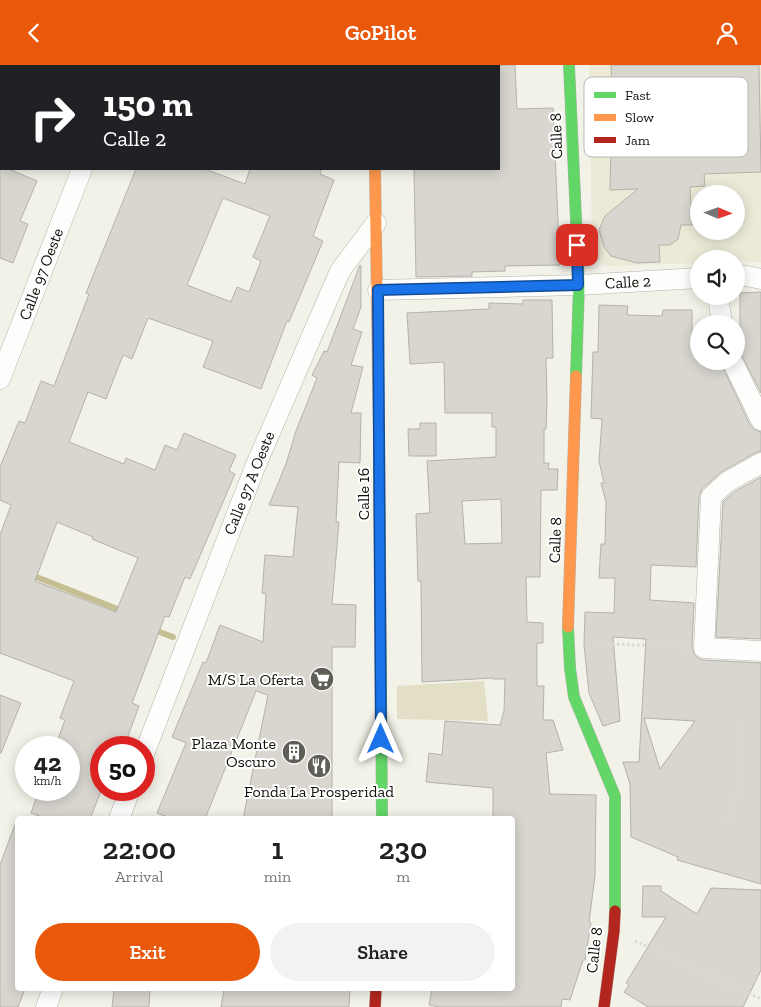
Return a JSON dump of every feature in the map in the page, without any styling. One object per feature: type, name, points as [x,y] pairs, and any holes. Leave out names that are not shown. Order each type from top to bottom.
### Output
[{"type":"street","name":"Calle 8","points":[[569,65],[578,285],[568,642],[574,697],[615,796],[614,931],[604,1007]]},
{"type":"street","name":"Calle 97 Oeste","points":[[0,379],[82,170]]},
{"type":"street","name":"Calle 16","points":[[375,170],[378,290],[382,816]]},
{"type":"street","name":"Calle 97 A Oeste","points":[[151,736],[255,467],[340,271],[376,223]]},
{"type":"street","points":[[745,276],[761,279]]},
{"type":"street","name":"Calle 2","points":[[378,290],[578,285],[690,279]]},
{"type":"street","points":[[736,370],[761,420]]},
{"type":"street","points":[[761,463],[727,483],[712,497],[704,648],[761,651]]},
{"type":"street","points":[[120,816],[126,801]]},
{"type":"street","points":[[46,1007],[52,991]]},
{"type":"street","points":[[375,1007],[376,991]]},
{"type":"path","points":[[568,642],[704,648]]},
{"type":"path","points":[[727,820],[738,791],[743,724]]},
{"type":"path","points":[[614,931],[761,999]]},
{"type":"shaded area","points":[[589,65],[761,65],[761,263],[745,261],[745,250],[690,250],[690,263],[606,266],[592,253],[590,157],[748,157],[748,77],[589,77]]},
{"type":"shaded area","points":[[484,681],[488,721],[397,719],[397,686]]},
{"type":"building","points":[[500,65],[515,65],[517,109],[553,108],[560,265],[505,266],[505,271],[472,272],[472,276],[416,277],[414,170],[500,170]]},
{"type":"building","points":[[611,65],[759,65],[761,172],[704,174],[705,185],[690,185],[690,225],[681,225],[678,239],[670,245],[659,245],[660,262],[637,263],[611,256],[604,247],[599,230],[605,216],[638,189],[610,190],[611,157],[748,157],[748,77],[611,77]]},
{"type":"building","points":[[0,170],[11,170],[37,181],[20,221],[28,224],[13,263],[0,258]]},
{"type":"building","points":[[136,170],[208,170],[245,184],[250,170],[321,170],[320,174],[334,180],[313,236],[323,241],[289,322],[287,321],[261,389],[203,367],[213,341],[148,318],[132,359],[123,355],[106,399],[88,392],[69,442],[124,464],[126,458],[155,470],[165,445],[177,450],[184,433],[236,455],[229,471],[235,474],[190,579],[185,577],[169,617],[165,616],[132,703],[139,706],[128,736],[90,736],[90,801],[97,801],[91,816],[39,816],[31,813],[35,801],[80,801],[80,736],[59,736],[65,720],[60,718],[74,681],[0,653],[0,535],[11,505],[0,500],[0,467],[19,421],[25,423],[41,381],[54,386],[89,294],[86,293]],"holes":[[[223,198],[270,216],[253,257],[261,261],[249,292],[237,287],[231,302],[187,285]],[[57,522],[93,537],[92,539],[138,558],[116,612],[35,581]]]},
{"type":"building","points":[[360,265],[361,307],[353,329],[362,332],[351,365],[363,367],[351,413],[361,413],[360,463],[339,462],[336,522],[339,522],[332,604],[356,605],[355,647],[332,647],[332,816],[244,816],[268,695],[256,691],[206,816],[164,816],[157,813],[186,743],[172,737],[203,662],[206,663],[220,625],[263,642],[266,594],[262,593],[265,555],[293,557],[298,507],[269,505],[317,378],[312,375],[324,351],[327,352]]},
{"type":"building","points":[[761,292],[761,393],[745,362],[745,315],[740,315],[740,305],[745,305],[745,293]]},
{"type":"building","points":[[523,300],[552,300],[553,358],[546,358],[547,400],[546,429],[544,429],[544,463],[549,463],[548,469],[558,469],[557,490],[541,490],[540,577],[526,577],[527,622],[543,623],[543,643],[537,643],[537,686],[544,686],[543,720],[553,720],[563,750],[546,753],[550,794],[596,795],[595,876],[589,922],[591,923],[585,960],[583,960],[570,1000],[562,999],[561,1007],[439,1007],[429,1005],[432,991],[515,991],[515,816],[493,816],[493,788],[426,782],[429,753],[442,755],[445,721],[500,725],[504,711],[505,679],[422,682],[421,581],[418,581],[416,514],[430,513],[427,461],[496,457],[496,427],[492,427],[492,413],[445,413],[444,362],[410,364],[407,313],[489,309],[489,303],[523,304]],"holes":[[[501,499],[502,543],[465,544],[462,501]]]},
{"type":"building","points":[[599,305],[628,306],[627,315],[662,316],[663,310],[692,310],[692,315],[690,315],[690,370],[724,370],[750,425],[755,430],[761,432],[761,451],[721,472],[702,489],[699,496],[696,567],[651,565],[650,600],[694,603],[692,647],[694,654],[698,658],[703,660],[761,663],[761,884],[677,860],[678,857],[631,837],[630,784],[623,762],[639,762],[646,639],[613,637],[620,721],[603,726],[589,693],[584,645],[585,612],[614,613],[615,578],[599,578],[601,544],[605,544],[606,502],[601,483],[604,483],[599,461],[602,419],[591,418],[593,352],[598,352]],"holes":[[[644,718],[695,721],[660,769]]]},
{"type":"building","points":[[420,423],[436,423],[436,456],[409,456],[408,429],[420,429]]},
{"type":"building","points":[[761,477],[761,639],[716,637],[723,502],[734,492]]},
{"type":"building","points":[[0,695],[21,703],[1,753],[0,753]]},
{"type":"building","points":[[15,825],[15,991],[24,991],[18,1007],[0,1007],[0,865]]},
{"type":"building","points":[[643,886],[661,886],[661,891],[697,914],[711,888],[761,890],[761,970],[743,1007],[648,1007],[624,992],[629,985],[626,983],[666,917],[642,917]]},
{"type":"building","points":[[114,991],[150,991],[149,1007],[112,1007]]},
{"type":"building","points":[[224,991],[350,991],[349,1007],[221,1007]]},
{"type":"waterway","points":[[29,574],[125,612]]},
{"type":"waterway","points":[[154,625],[157,631],[173,637]]},
{"type":"traffic: fast","points":[[569,65],[579,285],[576,376]]},
{"type":"traffic: fast","points":[[379,430],[382,816]]},
{"type":"traffic: fast","points":[[568,627],[570,668],[574,697],[615,796],[615,911]]},
{"type":"traffic: slow","points":[[375,170],[379,430]]},
{"type":"traffic: slow","points":[[568,627],[576,376]]},
{"type":"traffic: jam","points":[[604,1007],[615,911]]},
{"type":"traffic: jam","points":[[375,1007],[376,991]]},
{"type":"place","name":"M/S La Oferta","points":[[322,679]]},
{"type":"place","name":"Plaza Monte Oscuro","points":[[294,752]]},
{"type":"place","name":"Fonda La Prosperidad","points":[[319,766]]},
{"type":"route","points":[[381,739],[378,290],[578,285],[577,245]]}]
